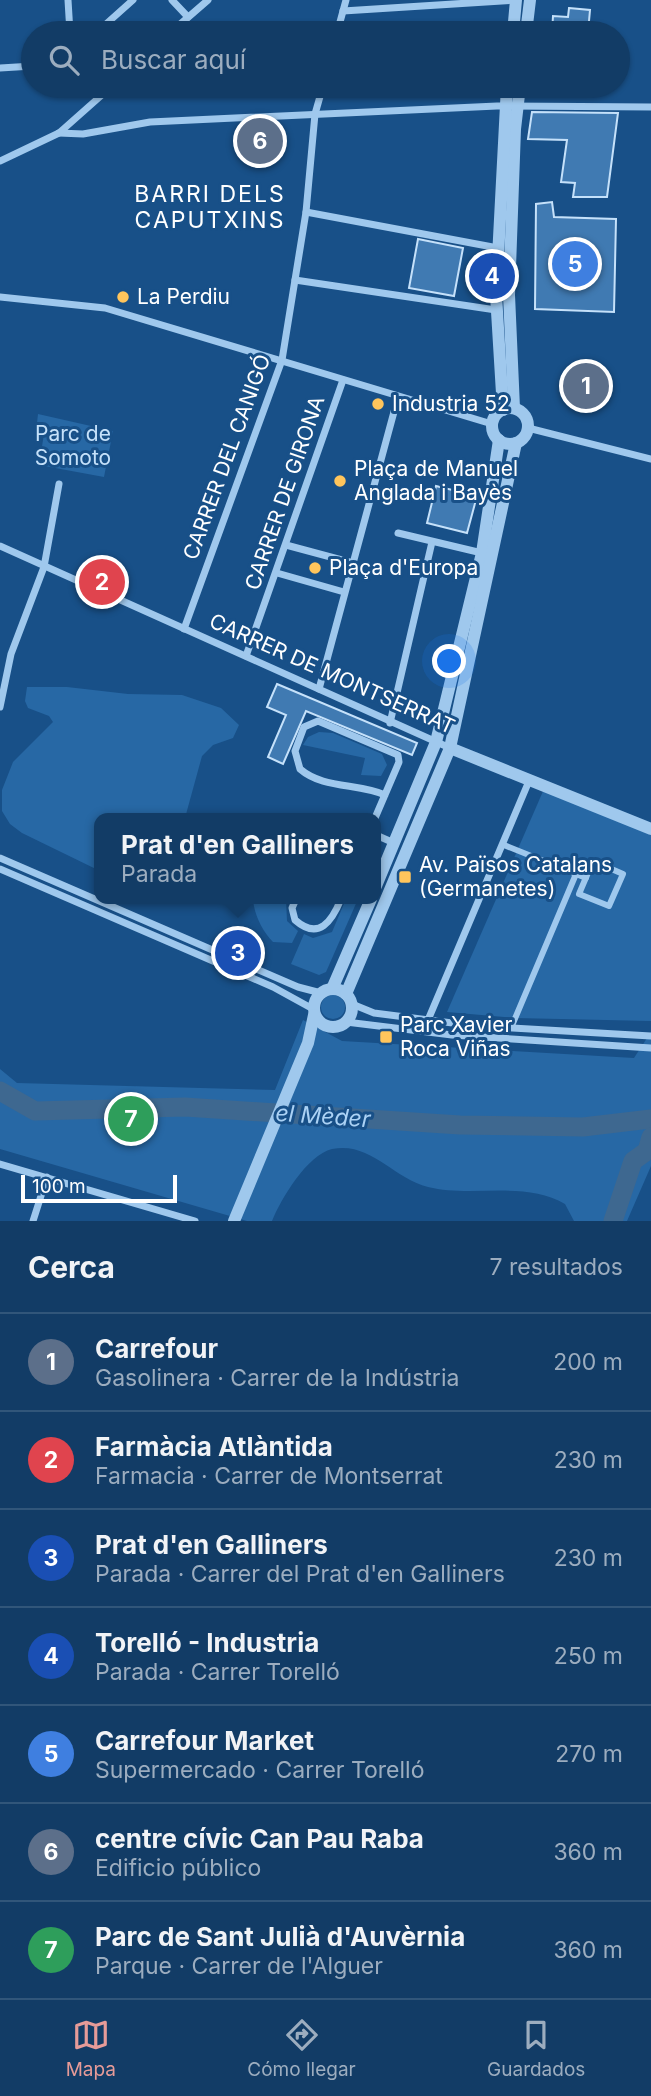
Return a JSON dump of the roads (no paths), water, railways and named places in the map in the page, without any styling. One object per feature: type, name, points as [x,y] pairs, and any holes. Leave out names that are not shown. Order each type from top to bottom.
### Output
[{"type":"street","points":[[68,0],[69,21]]},
{"type":"street","points":[[109,21],[133,0]]},
{"type":"street","points":[[172,0],[188,17]]},
{"type":"street","points":[[184,21],[208,0]]},
{"type":"street","points":[[340,21],[346,0]]},
{"type":"street","points":[[343,11],[516,0],[514,21]]},
{"type":"street","points":[[527,21],[530,0]]},
{"type":"street","points":[[0,68],[21,67]]},
{"type":"street","points":[[0,161],[59,134],[99,98]]},
{"type":"street","name":"CARRER DEL CANIGÓ","points":[[184,629],[282,360],[306,212],[315,114],[320,98]]},
{"type":"street","points":[[492,424],[508,409],[509,98]]},
{"type":"street","points":[[508,409],[496,310],[498,248],[510,105],[514,98]]},
{"type":"street","points":[[59,134],[83,134],[150,122],[510,105],[651,107]]},
{"type":"street","points":[[78,117],[79,128],[83,134]]},
{"type":"street","points":[[306,212],[498,248]]},
{"type":"street","points":[[295,280],[496,310]]},
{"type":"street","points":[[0,297],[105,308],[492,424]]},
{"type":"street","name":"CARRER DE GIRONA","points":[[246,656],[343,380]]},
{"type":"street","points":[[319,689],[398,397]]},
{"type":"street","points":[[346,1022],[351,1014],[349,999],[450,748],[516,443],[524,437],[528,428],[525,415],[508,409]]},
{"type":"street","points":[[381,874],[436,742],[481,553],[499,440],[492,424]]},
{"type":"street","points":[[528,428],[651,459]]},
{"type":"street","points":[[499,440],[516,443]]},
{"type":"street","points":[[0,707],[11,654],[44,566],[59,484]]},
{"type":"street","points":[[398,533],[481,553]]},
{"type":"street","points":[[390,723],[432,542]]},
{"type":"street","points":[[286,545],[353,563]]},
{"type":"street","name":"CARRER DE MONTSERRAT","points":[[0,546],[390,723],[650,829]]},
{"type":"street","points":[[277,573],[344,592]]},
{"type":"street","points":[[377,813],[399,762],[397,753],[318,721],[304,727],[295,751],[300,769],[320,781],[369,788],[384,795]]},
{"type":"street","points":[[428,1020],[529,781]]},
{"type":"street","points":[[381,837],[394,843]]},
{"type":"street","points":[[504,845],[586,877]]},
{"type":"street","points":[[0,858],[94,899]]},
{"type":"street","points":[[593,861],[623,874],[609,906],[579,894],[586,877],[593,861]]},
{"type":"street","points":[[0,869],[273,987],[314,1012],[329,1027]]},
{"type":"street","points":[[511,1028],[576,874]]},
{"type":"street","points":[[106,904],[298,987],[326,991],[349,999],[374,1013],[511,1028],[651,1036]]},
{"type":"street","points":[[294,904],[295,920],[313,930],[330,923],[339,904]]},
{"type":"street","points":[[234,1221],[308,1043],[314,1012],[369,904]]},
{"type":"street","points":[[308,1043],[329,1027],[346,1022],[474,1037],[651,1048]]},
{"type":"street","points":[[0,1164],[195,1221]]},
{"type":"street","points":[[33,1221],[47,1177]]},
{"type":"waterway","name":"el Mèder","points":[[0,1091],[35,1111],[185,1107],[460,1125],[583,1127],[651,1119]]},
{"type":"waterway","points":[[613,1221],[633,1161],[647,1151],[651,1137]]},
{"type":"place","name":"centre cívic Can Pau Raba","points":[[260,141]]},
{"type":"place","name":"Carrefour Market","points":[[575,264]]},
{"type":"place","name":"Torelló - Industria","points":[[492,276]]},
{"type":"place","name":"La Perdiu","points":[[123,297]]},
{"type":"place","name":"Carrefour","points":[[586,386]]},
{"type":"place","name":"Industria 52","points":[[378,404]]},
{"type":"place","name":"Plaça de Manuel Anglada i Bayès","points":[[340,481]]},
{"type":"place","name":"Plaça d'Europa","points":[[315,568]]},
{"type":"place","name":"Farmàcia Atlàntida","points":[[102,582]]},
{"type":"place","name":"Av. Països Catalans (Germanetes)","points":[[405,877]]},
{"type":"place","name":"Prat d'en Galliners","points":[[238,953]]},
{"type":"place","name":"Parc Xavier Roca Viñas","points":[[386,1037]]},
{"type":"place","name":"Parc de Sant Julià d'Auvèrnia","points":[[131,1119]]},
{"type":"district","name":"BARRI DELS CAPUTXINS","points":[[210,207]]},
{"type":"park label","name":"Parc de Somoto","points":[[73,446]]}]
